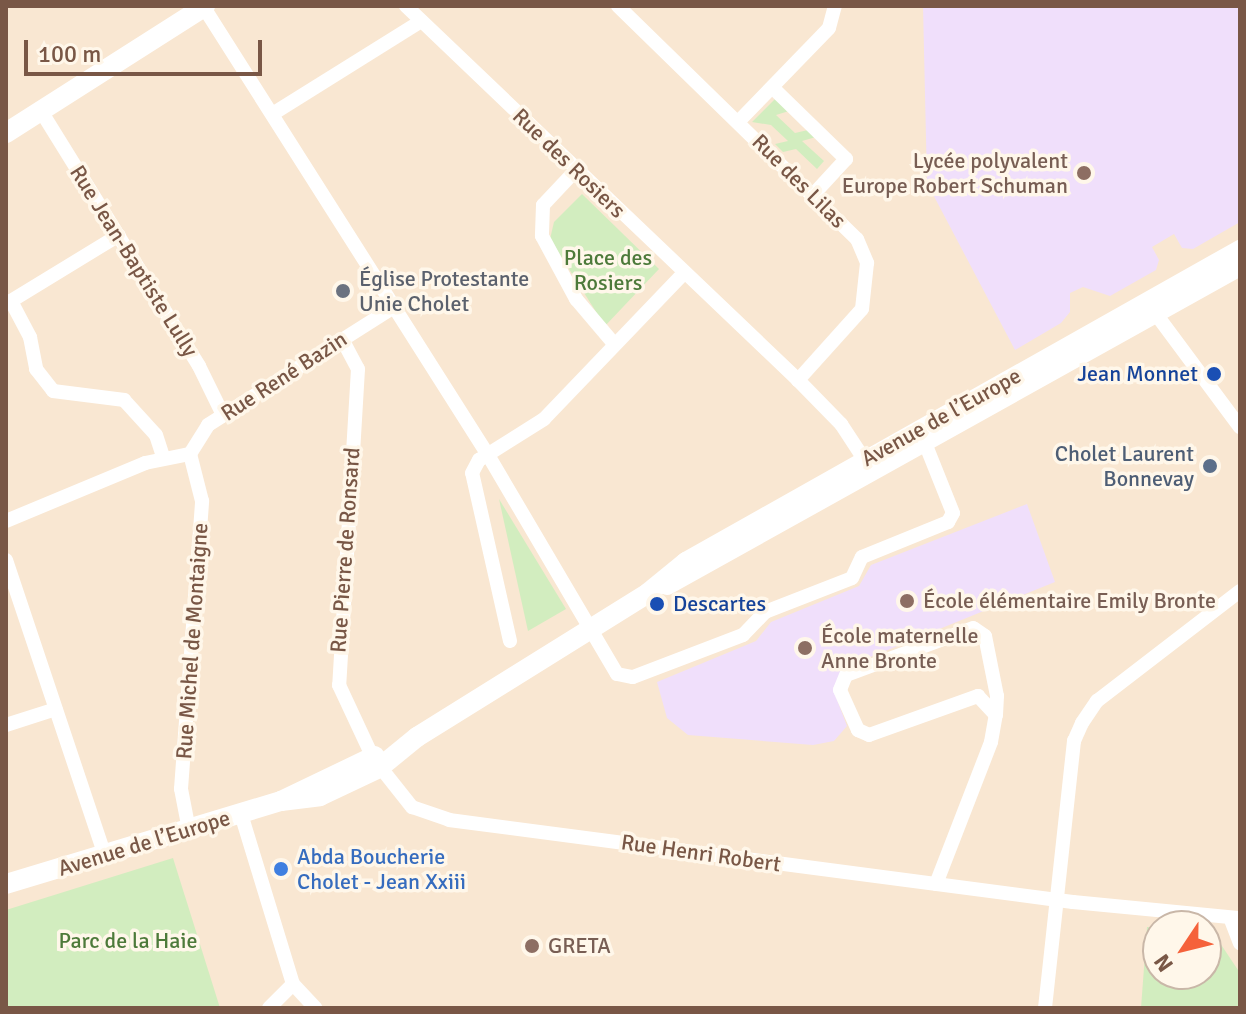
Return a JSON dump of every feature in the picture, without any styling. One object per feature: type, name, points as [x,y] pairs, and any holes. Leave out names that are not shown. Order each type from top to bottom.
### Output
[{"type":"main road","points":[[6,133],[204,6]]},
{"type":"main road","name":"Avenue de l’Europe","points":[[648,593],[694,574],[925,443],[1151,308],[1240,250]]},
{"type":"main road","name":"Avenue de l’Europe","points":[[6,884],[281,801],[376,763],[648,593],[686,562],[864,459],[1151,308],[1240,266]]},
{"type":"street","points":[[204,6],[488,455],[593,626],[617,674],[633,677],[743,635],[765,612],[852,578],[862,557],[948,522],[953,513],[925,443]]},
{"type":"street","name":"Rue des Rosiers","points":[[406,6],[683,274],[798,380],[841,424],[864,459]]},
{"type":"street","name":"Rue des Lilas","points":[[618,6],[857,239],[868,284],[862,309],[850,329],[798,380]]},
{"type":"street","points":[[739,121],[829,28],[835,6]]},
{"type":"street","points":[[274,113],[421,21]]},
{"type":"street","points":[[773,88],[846,159],[812,196]]},
{"type":"street","name":"Rue Jean-Baptiste Lully","points":[[41,111],[119,235],[223,415]]},
{"type":"street","points":[[576,170],[543,205],[542,236],[576,299],[615,345]]},
{"type":"street","points":[[119,235],[9,303],[30,337],[36,369],[53,391],[124,400],[156,435],[163,456]]},
{"type":"street","points":[[510,641],[472,473],[488,455],[544,419],[683,274]]},
{"type":"street","name":"Rue René Bazin","points":[[190,454],[208,425],[394,307]]},
{"type":"street","points":[[1151,308],[1240,427]]},
{"type":"street","name":"Rue Pierre de Ronsard","points":[[342,339],[358,369],[339,685],[376,763]]},
{"type":"street","points":[[6,521],[163,456],[190,454]]},
{"type":"street","name":"Rue Michel de Montaigne","points":[[189,830],[181,789],[202,501],[190,454]]},
{"type":"street","points":[[6,560],[105,856]]},
{"type":"street","points":[[1045,1008],[1074,741],[1082,723],[1097,701],[1240,591]]},
{"type":"street","points":[[6,612],[22,607]]},
{"type":"street","points":[[936,884],[983,768],[996,715],[985,636],[973,628],[846,675],[840,690],[858,730],[869,735],[978,696],[996,715]]},
{"type":"street","points":[[6,725],[56,709]]},
{"type":"street","name":"Rue Henri Robert","points":[[376,763],[412,807],[449,820],[1055,899],[1236,919]]},
{"type":"street","points":[[241,814],[293,984],[315,1008]]},
{"type":"street","points":[[1236,919],[1240,943]]},
{"type":"street","points":[[269,1008],[293,984]]},
{"type":"shaded area","points":[[6,6],[1240,6],[1240,1008],[6,1008]]},
{"type":"shaded area","name":"Lycée polyvalent Europe Robert Schuman","points":[[923,6],[1240,6],[1240,222],[1193,249],[1182,248],[1174,234],[1152,247],[1159,260],[1156,270],[1110,296],[1083,287],[1070,293],[1070,312],[1061,323],[1015,350],[927,183]]},
{"type":"shaded area","points":[[1027,504],[1055,582],[846,667],[833,689],[847,726],[834,741],[813,745],[688,735],[667,718],[657,682],[756,641],[771,622],[859,586],[871,565]]},
{"type":"green space","points":[[775,99],[789,111],[776,115],[795,133],[808,130],[816,137],[802,141],[824,161],[817,169],[796,149],[783,152],[775,144],[788,141],[771,125],[752,122]]},
{"type":"green space","name":"Place des Rosiers","points":[[582,194],[659,269],[605,326],[550,239],[554,222]]},
{"type":"green space","points":[[499,499],[566,609],[528,631]]},
{"type":"green space","name":"Parc de la Haie","points":[[173,858],[220,1008],[6,1008],[6,910]]},
{"type":"green space","points":[[1222,946],[1240,973],[1240,1008],[1141,1008],[1142,990],[1222,990]]},
{"type":"place","name":"Lycée polyvalent Europe Robert Schuman","points":[[1084,173]]},
{"type":"place","name":"Église Protestante Unie Cholet","points":[[343,291]]},
{"type":"place","name":"Jean Monnet","points":[[1214,374]]},
{"type":"place","name":"Cholet Laurent Bonnevay","points":[[1210,466]]},
{"type":"place","name":"École élémentaire Emily Bronte","points":[[907,601]]},
{"type":"place","name":"Descartes","points":[[657,604]]},
{"type":"place","name":"École maternelle Anne Bronte","points":[[805,648]]},
{"type":"place","name":"Abda Boucherie Cholet - Jean Xxiii","points":[[281,869]]},
{"type":"place","name":"GRETA","points":[[532,946]]}]
